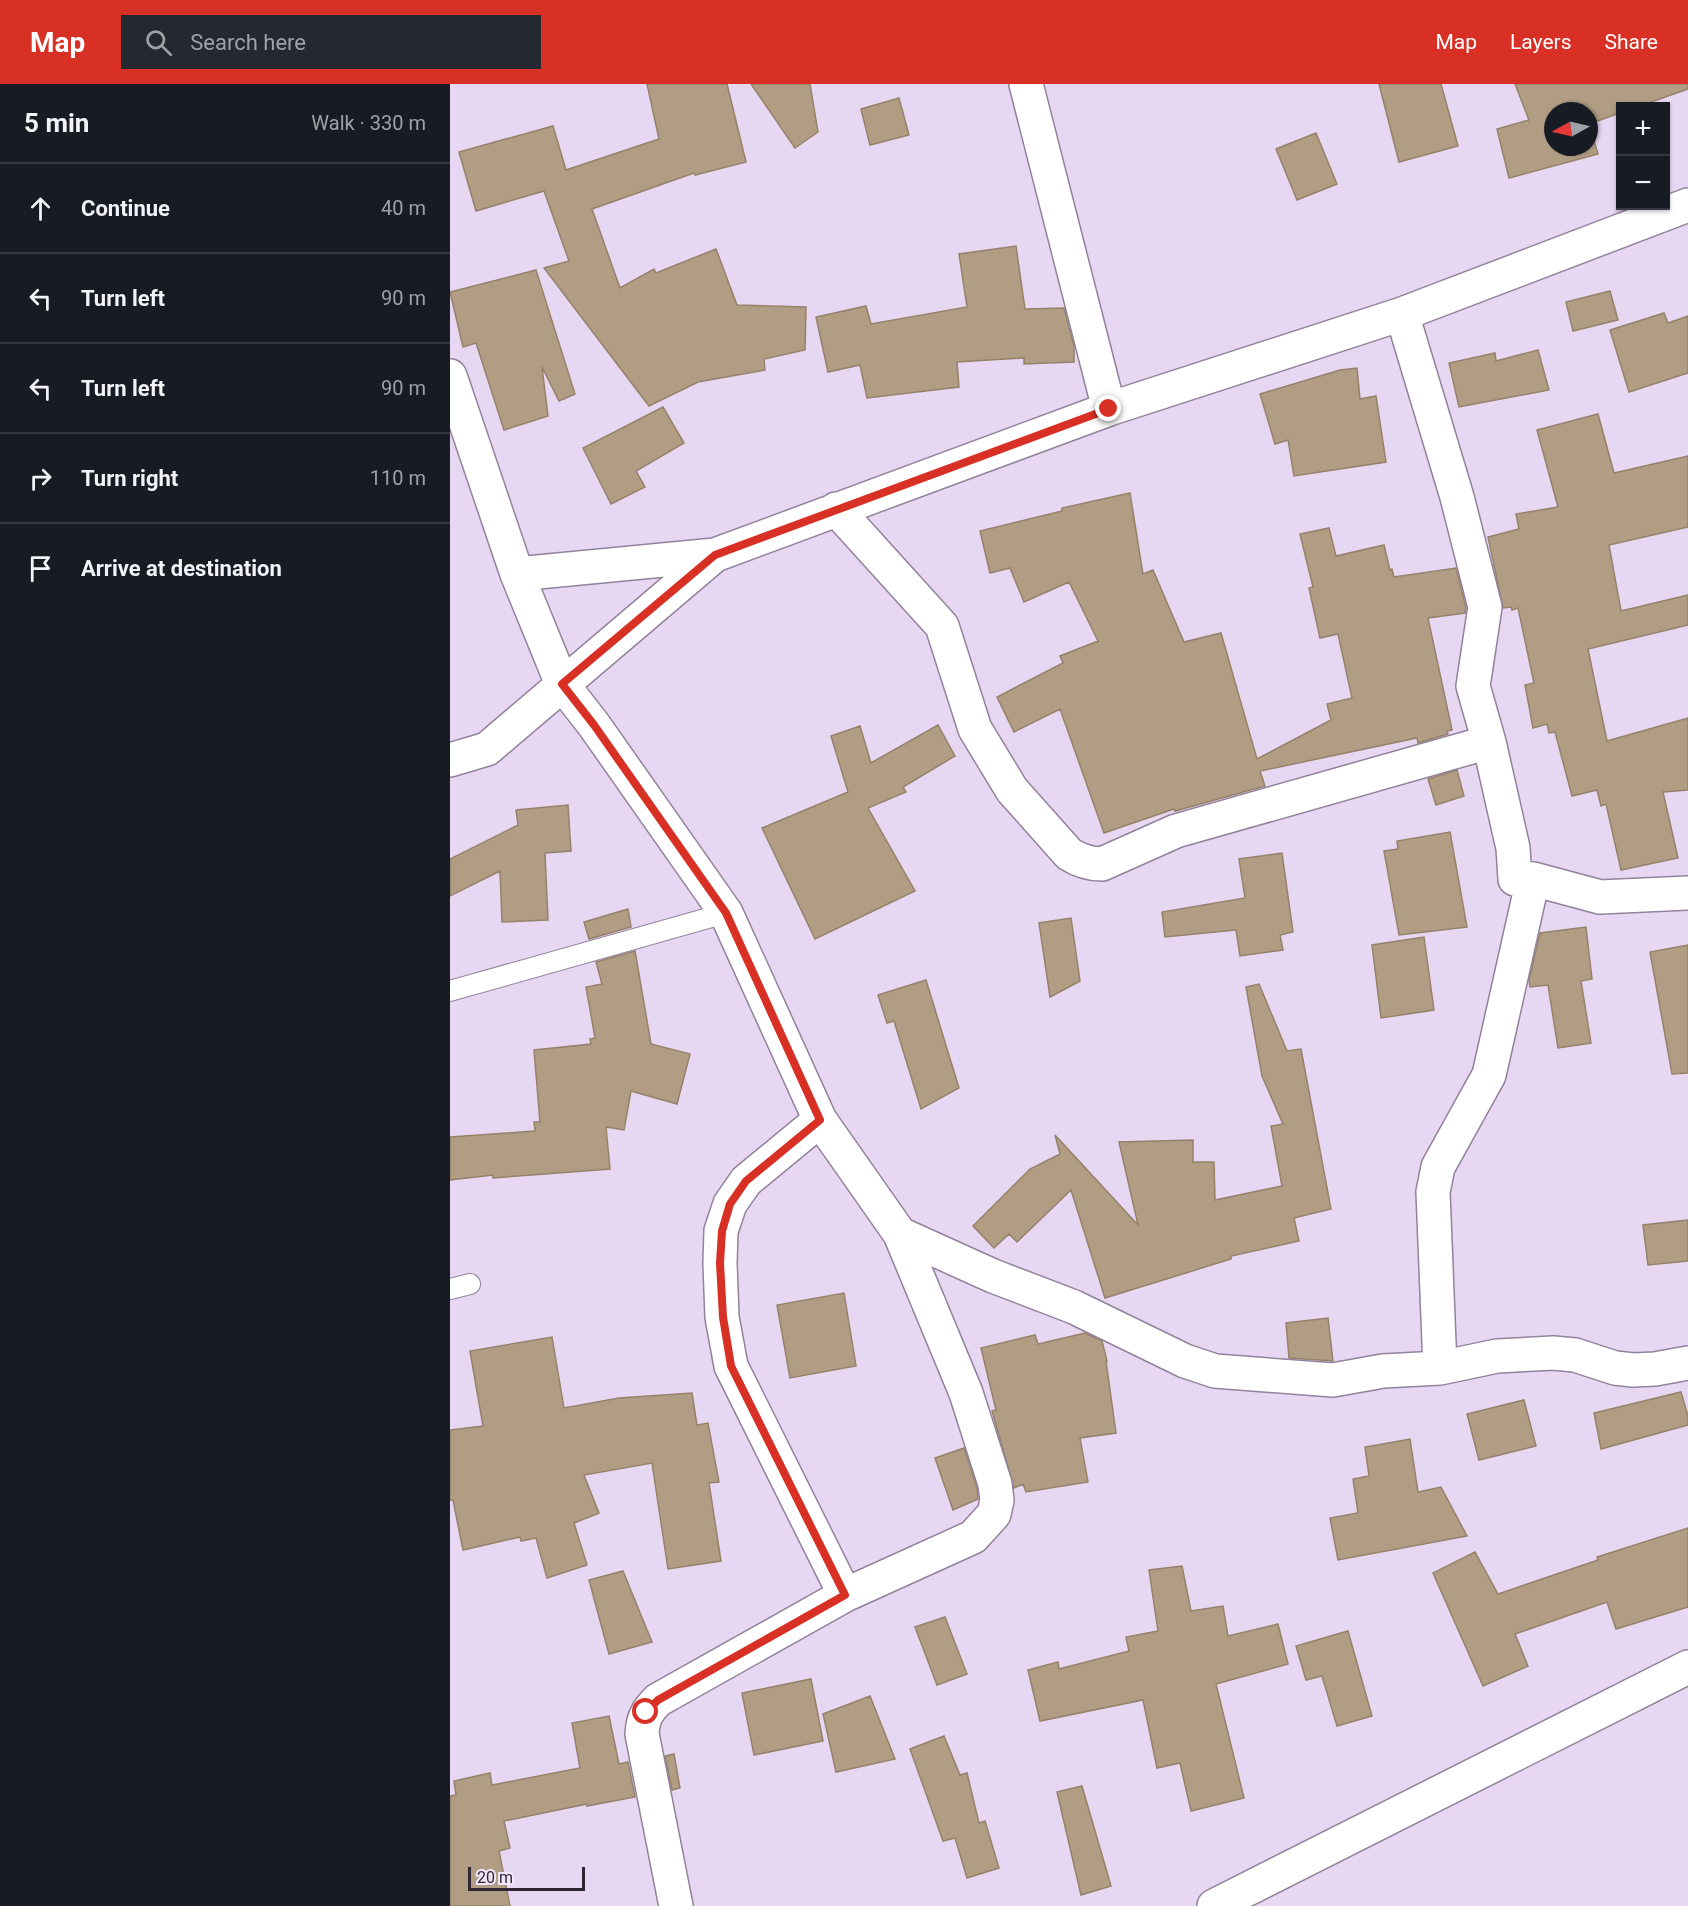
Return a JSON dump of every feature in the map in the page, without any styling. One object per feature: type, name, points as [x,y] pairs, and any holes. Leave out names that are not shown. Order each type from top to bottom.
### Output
[{"type":"street","points":[[1026,84],[1109,409]]},
{"type":"street","points":[[517,574],[715,555],[1109,409],[1402,314],[1685,216]]},
{"type":"street","points":[[1402,314],[1457,496],[1485,607],[1473,686],[1489,742],[1513,848],[1515,879],[1533,879],[1600,897],[1688,893]]},
{"type":"street","points":[[450,376],[517,574],[562,684],[594,725],[726,913],[820,1120],[900,1234],[966,1393],[995,1484],[997,1500],[994,1514],[973,1537],[845,1595],[658,1700],[646,1712],[642,1734],[676,1906]]},
{"type":"street","points":[[836,509],[942,626],[975,729],[1012,790],[1069,854],[1089,864],[1102,864],[1176,831],[1489,742]]},
{"type":"street","points":[[450,760],[487,749],[715,555]]},
{"type":"street","points":[[1440,1368],[1434,1192],[1438,1167],[1489,1075],[1533,879]]},
{"type":"street","points":[[820,1120],[746,1181],[730,1204],[722,1231],[720,1263],[722,1306],[731,1366],[845,1595]]},
{"type":"street","points":[[900,1234],[993,1276],[1074,1307],[1185,1361],[1215,1371],[1333,1380],[1383,1371],[1440,1368],[1497,1356],[1553,1353],[1575,1355],[1615,1368],[1633,1370],[1688,1363]]},
{"type":"street","points":[[1214,1906],[1688,1667]]},
{"type":"lane","points":[[450,991],[726,913]]},
{"type":"lane","points":[[450,1289],[470,1284]]},
{"type":"building","points":[[647,84],[727,84],[746,162],[695,175],[694,173],[592,209],[620,288],[654,269],[656,273],[716,249],[737,305],[806,307],[805,350],[764,359],[765,370],[698,382],[649,406],[544,268],[569,261],[544,191],[476,211],[459,152],[553,126],[566,170],[659,139]]},
{"type":"building","points":[[751,84],[810,84],[818,132],[795,148]]},
{"type":"building","points":[[1379,84],[1441,84],[1458,146],[1399,162]]},
{"type":"building","points":[[1515,84],[1688,84],[1688,89],[1651,102],[1616,102],[1616,114],[1598,121],[1598,102],[1544,102],[1544,156],[1591,156],[1509,178],[1497,129],[1529,120]]},
{"type":"building","points":[[899,98],[909,135],[870,145],[861,109]]},
{"type":"building","points":[[1316,133],[1337,184],[1297,200],[1276,149]]},
{"type":"building","points":[[1016,246],[1025,309],[1064,308],[1074,346],[1074,362],[1024,364],[1024,358],[957,362],[959,387],[867,398],[860,365],[828,372],[816,317],[866,306],[871,324],[967,307],[959,254]]},
{"type":"building","points":[[536,270],[575,394],[559,401],[542,367],[548,416],[504,430],[476,343],[463,347],[450,292]]},
{"type":"building","points":[[1610,291],[1618,320],[1573,331],[1566,302]]},
{"type":"building","points":[[1664,313],[1668,323],[1688,316],[1688,373],[1629,392],[1610,330]]},
{"type":"building","points":[[1538,350],[1549,390],[1459,407],[1449,363],[1495,353],[1496,361]]},
{"type":"building","points":[[1357,368],[1360,399],[1376,396],[1386,462],[1294,476],[1288,440],[1275,444],[1260,394],[1340,370]]},
{"type":"building","points":[[663,407],[684,443],[636,471],[645,487],[611,504],[583,448]]},
{"type":"building","points":[[1598,414],[1614,473],[1688,456],[1688,527],[1609,545],[1621,611],[1688,595],[1688,625],[1588,649],[1607,741],[1688,718],[1688,790],[1663,792],[1678,858],[1621,870],[1606,804],[1601,806],[1597,790],[1572,796],[1555,732],[1549,733],[1547,724],[1533,728],[1525,685],[1534,683],[1518,608],[1512,610],[1511,607],[1503,608],[1488,537],[1519,529],[1516,514],[1558,507],[1537,430]]},
{"type":"building","points":[[1130,493],[1143,574],[1153,570],[1184,642],[1221,633],[1257,759],[1331,720],[1327,704],[1352,698],[1338,634],[1320,638],[1309,588],[1313,587],[1300,534],[1329,528],[1336,556],[1384,545],[1394,577],[1456,568],[1466,608],[1465,613],[1428,618],[1452,730],[1447,731],[1448,734],[1418,743],[1417,738],[1260,771],[1265,786],[1175,811],[1174,809],[1104,833],[1060,709],[1014,732],[997,697],[1063,663],[1060,656],[1098,641],[1069,582],[1024,602],[1010,568],[990,573],[980,531],[1062,511],[1062,508]]},
{"type":"building","points":[[938,725],[955,756],[903,787],[906,792],[868,808],[915,891],[815,939],[762,828],[848,792],[831,736],[860,726],[871,763]]},
{"type":"building","points":[[1457,770],[1464,796],[1436,805],[1428,779]]},
{"type":"building","points":[[568,805],[571,851],[545,853],[548,920],[502,922],[500,871],[450,896],[450,859],[518,825],[516,810]]},
{"type":"building","points":[[1450,832],[1467,927],[1399,935],[1384,851],[1398,849],[1397,841]]},
{"type":"building","points":[[1282,853],[1293,932],[1280,935],[1283,950],[1240,956],[1236,930],[1165,937],[1162,912],[1245,898],[1239,859]]},
{"type":"building","points":[[628,909],[631,927],[589,939],[584,922]]},
{"type":"building","points":[[1071,918],[1080,981],[1050,997],[1039,923]]},
{"type":"building","points":[[1586,927],[1592,979],[1581,981],[1591,1043],[1558,1048],[1548,985],[1530,987],[1529,980],[1540,933]]},
{"type":"building","points":[[1424,937],[1434,1010],[1381,1018],[1372,945]]},
{"type":"building","points":[[1688,945],[1688,1073],[1672,1074],[1650,952]]},
{"type":"building","points":[[635,951],[651,1044],[690,1054],[677,1104],[631,1091],[624,1130],[606,1127],[610,1169],[493,1178],[493,1175],[450,1180],[450,1137],[535,1131],[534,1122],[540,1122],[534,1050],[591,1044],[590,1039],[595,1038],[586,987],[602,984],[596,962]]},
{"type":"building","points":[[926,980],[959,1088],[921,1109],[894,1021],[887,1023],[878,995]]},
{"type":"building","points":[[1259,984],[1287,1051],[1301,1049],[1331,1209],[1294,1218],[1299,1241],[1231,1256],[1231,1259],[1105,1298],[1071,1190],[1017,1242],[1009,1234],[994,1248],[973,1226],[1030,1169],[1060,1154],[1055,1135],[1138,1225],[1119,1142],[1193,1140],[1193,1162],[1214,1162],[1215,1200],[1282,1186],[1271,1126],[1283,1124],[1262,1076],[1246,987]]},
{"type":"building","points":[[1688,1220],[1688,1261],[1648,1265],[1643,1225]]},
{"type":"building","points":[[844,1293],[856,1366],[790,1378],[777,1305]]},
{"type":"building","points":[[1328,1318],[1333,1361],[1289,1358],[1286,1323]]},
{"type":"building","points":[[1085,1333],[1102,1341],[1107,1361],[1116,1433],[1080,1438],[1088,1482],[1026,1492],[1023,1484],[1014,1488],[992,1411],[996,1410],[981,1348],[1035,1335],[1038,1344]]},
{"type":"building","points":[[552,1337],[564,1408],[619,1398],[692,1393],[697,1425],[708,1423],[719,1482],[709,1483],[721,1561],[668,1569],[652,1463],[584,1475],[599,1513],[574,1523],[587,1565],[547,1578],[536,1538],[521,1541],[520,1537],[463,1550],[453,1500],[450,1500],[450,1430],[483,1426],[470,1351]]},
{"type":"building","points":[[1681,1392],[1688,1416],[1688,1425],[1601,1449],[1594,1413]]},
{"type":"building","points":[[1524,1400],[1536,1446],[1479,1460],[1467,1414]]},
{"type":"building","points":[[1410,1439],[1418,1492],[1441,1487],[1467,1536],[1338,1560],[1330,1518],[1358,1513],[1353,1479],[1369,1476],[1365,1447]]},
{"type":"building","points":[[964,1448],[977,1488],[978,1499],[953,1510],[935,1458]]},
{"type":"building","points":[[1688,1528],[1688,1607],[1616,1629],[1607,1602],[1515,1634],[1528,1666],[1483,1686],[1433,1573],[1475,1552],[1498,1594],[1598,1560],[1597,1557]]},
{"type":"building","points":[[1182,1566],[1191,1611],[1223,1606],[1228,1636],[1278,1624],[1288,1664],[1216,1684],[1244,1798],[1191,1811],[1180,1763],[1157,1768],[1143,1700],[1040,1721],[1028,1670],[1058,1662],[1059,1669],[1129,1651],[1126,1637],[1158,1631],[1149,1570]]},
{"type":"building","points":[[623,1571],[652,1642],[609,1654],[589,1580]]},
{"type":"building","points":[[945,1617],[967,1674],[937,1685],[915,1627]]},
{"type":"building","points":[[1348,1631],[1372,1716],[1337,1726],[1322,1676],[1306,1680],[1296,1646]]},
{"type":"building","points":[[811,1679],[823,1741],[754,1755],[742,1693]]},
{"type":"building","points":[[870,1696],[895,1759],[836,1772],[823,1714]]},
{"type":"building","points":[[609,1716],[619,1764],[628,1762],[635,1797],[504,1821],[510,1848],[499,1851],[510,1906],[450,1906],[450,1796],[456,1795],[454,1781],[490,1773],[492,1785],[580,1768],[572,1723]]},
{"type":"building","points":[[944,1736],[960,1775],[967,1773],[979,1823],[985,1821],[999,1868],[967,1878],[955,1838],[943,1841],[910,1749]]},
{"type":"building","points":[[674,1754],[680,1788],[672,1790],[665,1756]]},
{"type":"building","points":[[1082,1786],[1111,1886],[1081,1895],[1057,1792]]},
{"type":"route","points":[[646,1712],[658,1700],[845,1595],[731,1366],[723,1317],[720,1263],[722,1231],[730,1204],[746,1181],[820,1120],[726,913],[594,725],[562,684],[715,555],[1109,409]]}]
